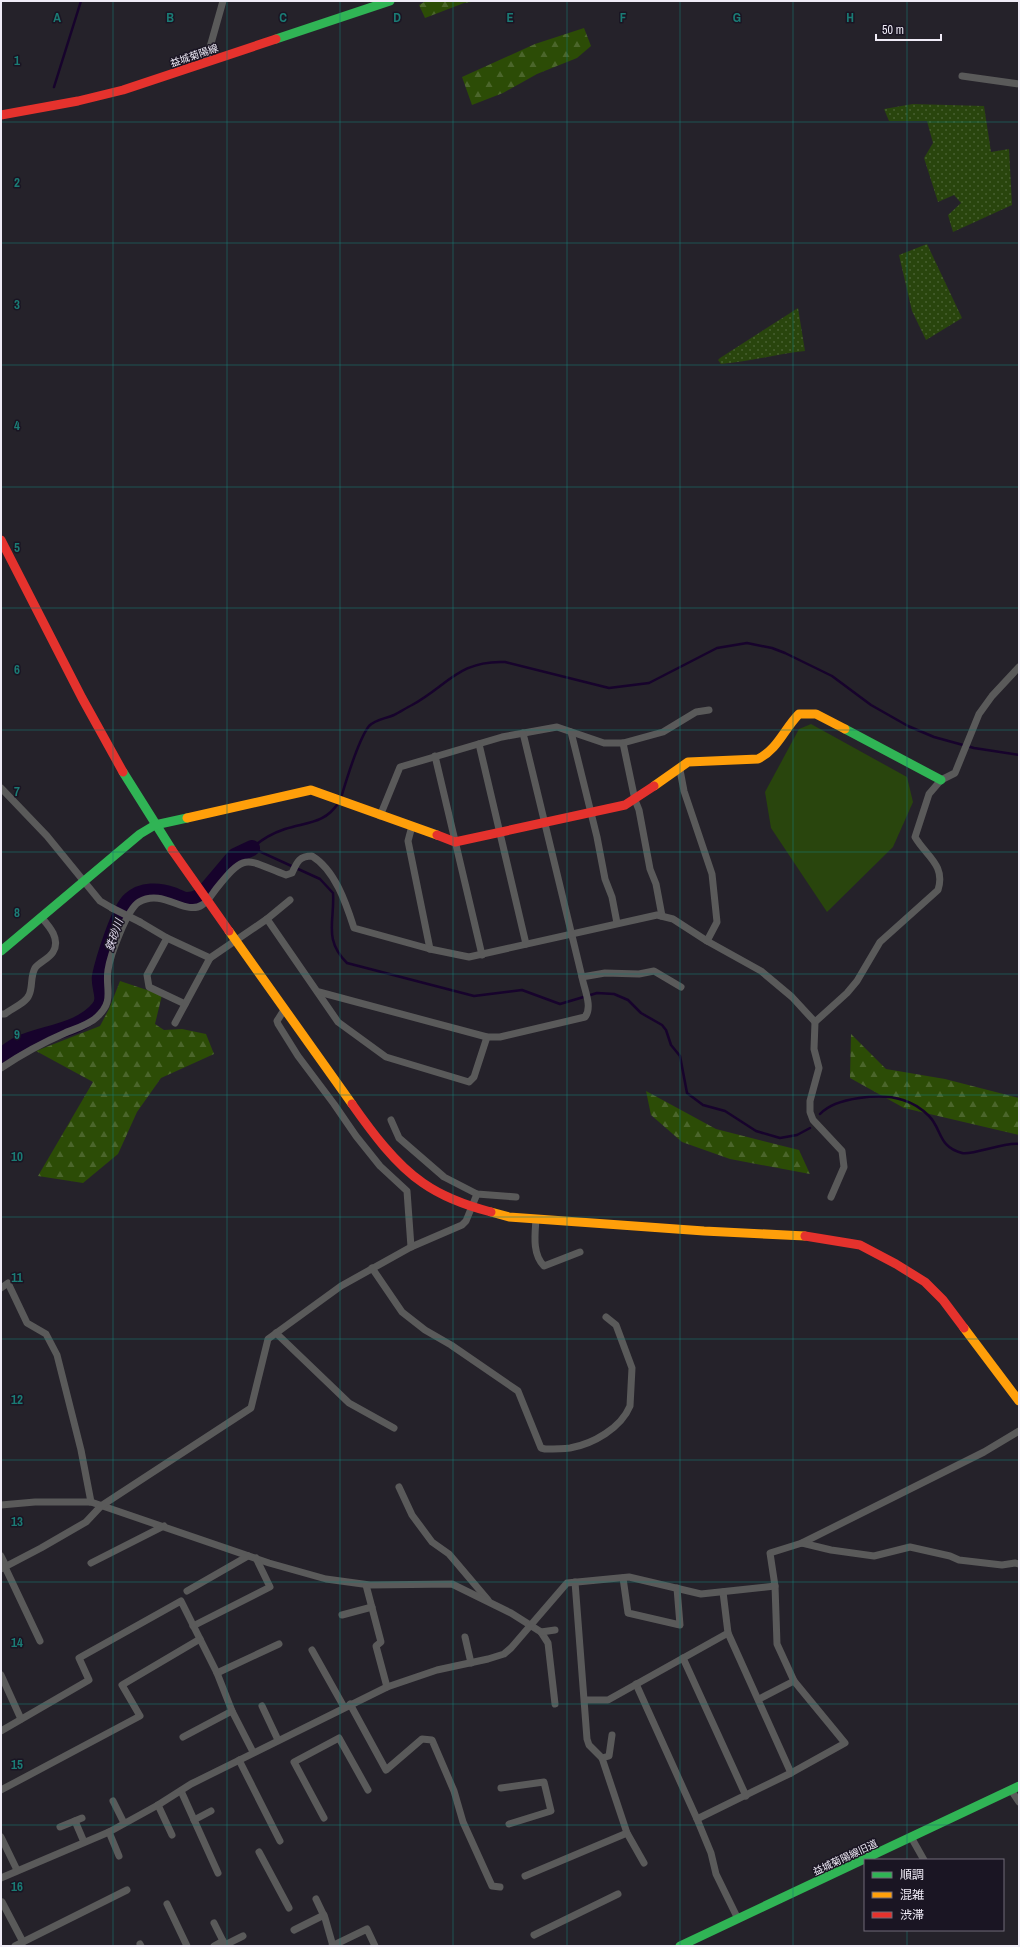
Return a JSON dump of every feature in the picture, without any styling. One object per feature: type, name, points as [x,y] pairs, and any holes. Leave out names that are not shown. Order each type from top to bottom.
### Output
[{"type":"street","points":[[206,60],[223,1]]},
{"type":"street","name":"益城菊陽線","points":[[1,115],[63,105],[123,90],[166,76],[206,60],[361,12],[390,1]]},
{"type":"street","points":[[962,76],[1019,84]]},
{"type":"street","points":[[1,540],[106,741],[155,825],[284,1010],[372,1132],[391,1154],[424,1184],[471,1207],[509,1217],[704,1231],[811,1236],[860,1245],[896,1264],[925,1282],[943,1300],[1019,1401]]},
{"type":"street","points":[[815,1022],[847,993],[857,981],[880,942],[938,890],[941,881],[938,868],[915,837],[929,794],[941,780],[955,773],[963,757],[979,714],[992,696],[1019,667]]},
{"type":"street","points":[[380,816],[400,767],[479,744],[523,733],[557,727],[604,743],[623,743],[663,732],[696,712],[709,710]]},
{"type":"street","points":[[1,951],[140,834],[155,825],[302,791],[311,790],[323,793],[380,816],[455,842],[625,805],[680,770],[688,762],[758,759],[767,756],[775,749],[790,722],[799,714],[816,714],[941,780]]},
{"type":"street","points":[[571,732],[591,812],[604,879],[612,898],[617,923]]},
{"type":"street","points":[[319,992],[486,1037],[500,1037],[585,1016],[589,1007],[523,733]]},
{"type":"street","points":[[623,743],[635,800],[639,810],[650,869],[656,884],[662,916]]},
{"type":"street","points":[[479,744],[526,944]]},
{"type":"street","points":[[435,756],[482,955]]},
{"type":"street","points":[[680,770],[684,791],[712,874],[718,922],[707,942]]},
{"type":"street","points":[[1,788],[47,836],[83,882],[100,900],[167,938],[210,958]]},
{"type":"street","points":[[412,826],[408,841],[430,949]]},
{"type":"street","points":[[1,1068],[26,1051],[96,1018],[106,1007],[109,996],[108,970],[125,920],[132,908],[139,902],[153,898],[161,898],[186,907],[199,907],[203,905],[232,869],[246,862],[250,861],[286,875],[292,873],[299,858],[303,856],[312,856],[325,866],[344,900],[354,928],[430,949],[469,957],[657,915],[673,918],[707,942],[761,971],[792,997],[815,1022],[814,1049],[819,1068],[810,1101],[810,1112],[813,1120],[842,1151],[844,1168],[831,1197]]},
{"type":"street","points":[[175,1023],[210,958],[267,919],[290,900]]},
{"type":"street","points":[[1,1014],[4,1014],[26,1000],[29,995],[32,975],[35,967],[53,952],[56,941],[53,932],[41,917]]},
{"type":"street","points":[[267,919],[319,992],[338,1022],[386,1057],[467,1082],[472,1081],[474,1077],[486,1037]]},
{"type":"street","points":[[167,938],[146,975],[147,981],[149,987],[185,1004]]},
{"type":"street","points":[[583,980],[605,973],[639,974],[654,971],[681,987]]},
{"type":"street","points":[[284,1010],[277,1020],[278,1024],[298,1056],[375,1160],[407,1191],[411,1247]]},
{"type":"street","points":[[391,1120],[399,1138],[420,1158],[444,1177],[477,1194],[516,1197]]},
{"type":"street","points":[[4,1567],[86,1522],[101,1506],[251,1408],[268,1339],[341,1286],[411,1247],[462,1225],[466,1221],[477,1194]]},
{"type":"street","points":[[536,1219],[534,1241],[540,1262],[544,1266],[580,1252]]},
{"type":"street","points":[[372,1268],[402,1312],[425,1330],[451,1344],[518,1391],[541,1448],[545,1449],[573,1447],[603,1435],[628,1412],[630,1406],[632,1368],[616,1325],[606,1317]]},
{"type":"street","points":[[1,1288],[8,1284],[27,1323],[46,1334],[52,1343],[57,1355],[82,1450],[91,1502]]},
{"type":"street","points":[[276,1333],[349,1403],[394,1428]]},
{"type":"street","points":[[697,1819],[746,1796],[845,1744],[794,1681],[777,1644],[775,1586],[770,1553],[802,1543],[984,1452],[1019,1431]]},
{"type":"street","points":[[399,1487],[412,1515],[432,1542],[449,1554],[491,1604]]},
{"type":"street","points":[[1,1505],[35,1502],[91,1502],[248,1556],[326,1579],[366,1585],[452,1584],[511,1613],[541,1632],[548,1643],[554,1704]]},
{"type":"street","points":[[91,1563],[164,1526]]},
{"type":"street","points":[[802,1543],[831,1550],[874,1556],[910,1547],[950,1556],[960,1560],[1002,1566],[1015,1563],[1019,1564]]},
{"type":"street","points":[[1,1556],[4,1567],[40,1641]]},
{"type":"street","points":[[187,1591],[248,1556]]},
{"type":"street","points":[[194,1626],[270,1587],[256,1558]]},
{"type":"street","points":[[1,1878],[109,1832],[158,1806],[191,1784],[387,1687],[437,1670],[504,1654],[511,1648],[567,1583],[629,1577],[701,1594],[775,1586]]},
{"type":"street","points":[[622,1578],[628,1614],[680,1625],[677,1588]]},
{"type":"street","points":[[575,1582],[587,1739],[589,1746],[602,1758],[627,1833],[644,1863]]},
{"type":"street","points":[[366,1585],[381,1642],[372,1646],[387,1687]]},
{"type":"street","points":[[723,1592],[728,1633],[791,1773]]},
{"type":"street","points":[[1,1731],[89,1680],[79,1658],[181,1601],[217,1673],[232,1711],[253,1752]]},
{"type":"street","points":[[342,1615],[372,1607]]},
{"type":"street","points":[[541,1632],[555,1630]]},
{"type":"street","points":[[585,1700],[608,1700],[728,1633]]},
{"type":"street","points":[[465,1637],[471,1663]]},
{"type":"street","points":[[1,1790],[140,1716],[122,1685],[200,1639]]},
{"type":"street","points":[[217,1673],[279,1644]]},
{"type":"street","points":[[312,1650],[386,1770],[422,1739],[432,1740],[454,1791],[463,1822],[492,1886],[500,1887]]},
{"type":"street","points":[[683,1658],[746,1796]]},
{"type":"street","points":[[2,1678],[21,1719]]},
{"type":"street","points":[[759,1699],[794,1681]]},
{"type":"street","points":[[636,1684],[697,1819],[711,1853],[716,1874],[738,1919]]},
{"type":"street","points":[[262,1706],[278,1740]]},
{"type":"street","points":[[183,1736],[232,1711]]},
{"type":"street","points":[[602,1758],[609,1756],[612,1735]]},
{"type":"street","points":[[324,1818],[294,1762],[339,1738],[368,1790]]},
{"type":"street","points":[[239,1760],[280,1841]]},
{"type":"street","points":[[501,1788],[544,1782],[551,1811],[508,1824]]},
{"type":"street","points":[[1015,1788],[1019,1802]]},
{"type":"street","name":"益城菊陽線旧道","points":[[865,1859],[1015,1788]]},
{"type":"street","points":[[181,1791],[218,1873]]},
{"type":"street","points":[[113,1800],[124,1823]]},
{"type":"street","points":[[158,1806],[172,1835]]},
{"type":"street","points":[[194,1820],[211,1811]]},
{"type":"street","points":[[60,1828],[79,1819],[84,1842]]},
{"type":"street","points":[[109,1832],[120,1856]]},
{"type":"street","points":[[525,1876],[627,1833]]},
{"type":"street","points":[[1,1837],[17,1870]]},
{"type":"street","points":[[911,1837],[923,1859]]},
{"type":"street","points":[[259,1852],[289,1908]]},
{"type":"street","name":"益城菊陽線旧道","points":[[680,1946],[864,1859]]},
{"type":"street","points":[[15,1946],[127,1890]]},
{"type":"street","points":[[534,1935],[618,1894]]},
{"type":"street","points":[[316,1899],[324,1915],[333,1946],[367,1929],[375,1946]]},
{"type":"street","points":[[2,1902],[23,1942]]},
{"type":"street","points":[[167,1904],[187,1946]]},
{"type":"street","points":[[294,1930],[324,1915]]},
{"type":"street","points":[[214,1924],[225,1945],[243,1936]]},
{"type":"street","points":[[214,1946],[223,1941]]},
{"type":"green space","points":[[426,1],[479,1],[464,3],[425,18],[419,5]]},
{"type":"green space","points":[[584,28],[591,46],[577,58],[537,74],[503,93],[472,105],[462,77],[535,44]]},
{"type":"green space","points":[[913,104],[984,106],[991,152],[1009,149],[1012,205],[953,232],[948,215],[961,203],[954,195],[938,202],[924,158],[933,143],[927,121],[889,121],[884,109]]},
{"type":"green space","points":[[927,244],[962,318],[926,340],[912,311],[899,255]]},
{"type":"green space","points":[[798,308],[805,351],[731,363],[721,364],[718,360],[720,358]]},
{"type":"green space","points":[[811,724],[907,777],[913,802],[893,847],[827,912],[771,828],[765,792],[799,729]]},
{"type":"green space","points":[[120,981],[162,995],[155,1024],[164,1030],[182,1029],[206,1034],[214,1054],[161,1078],[137,1112],[118,1154],[83,1183],[38,1176],[93,1082],[36,1051],[100,1026],[109,1009]]},
{"type":"green space","points":[[851,1034],[886,1069],[945,1079],[1019,1098],[1019,1135],[904,1108],[850,1078]]},
{"type":"green space","points":[[646,1091],[716,1129],[799,1150],[810,1174],[730,1159],[682,1142],[651,1115]]},
{"type":"waterway","points":[[54,87],[81,1]]},
{"type":"waterway","points":[[341,798],[357,750],[369,726],[412,705],[454,676],[476,665],[489,662],[505,662],[609,688],[649,683],[717,648],[747,643],[772,648],[785,653],[832,676],[871,705],[908,726],[934,737],[974,748],[1019,755]]},
{"type":"waterway","points":[[339,802],[328,815],[315,821],[276,832],[252,848],[320,879],[333,893],[333,938],[335,946],[347,963],[474,996],[522,990],[560,1004],[597,993],[614,994],[628,1000],[641,1013],[662,1025],[666,1030],[671,1045],[680,1056],[687,1093],[703,1105],[725,1111],[756,1131],[780,1138],[797,1135],[810,1128]]},
{"type":"waterway","name":"鉄砂川","points":[[1,1056],[19,1044],[72,1027],[91,1016],[99,1008],[102,1000],[100,976],[104,959],[116,924],[130,900],[145,892],[156,891],[168,893],[185,900],[196,898],[202,895],[235,856],[252,848]]},
{"type":"waterway","points":[[820,1114],[827,1108],[847,1100],[871,1097],[894,1098],[917,1106],[926,1113],[933,1121],[944,1142],[949,1147],[962,1153],[973,1153],[1005,1145],[1019,1144]]},
{"type":"traffic: fast","points":[[276,39],[390,1]]},
{"type":"traffic: fast","points":[[845,729],[941,780]]},
{"type":"traffic: fast","points":[[123,772],[172,850]]},
{"type":"traffic: fast","points":[[1,951],[140,834],[155,825],[187,818]]},
{"type":"traffic: fast","points":[[864,1859],[1019,1786]]},
{"type":"traffic: fast","points":[[680,1946],[864,1859]]},
{"type":"traffic: slow","points":[[654,786],[688,762],[758,759],[771,750],[799,714],[816,714],[845,729]]},
{"type":"traffic: slow","points":[[187,818],[311,790],[437,835]]},
{"type":"traffic: slow","points":[[229,931],[352,1104]]},
{"type":"traffic: slow","points":[[491,1212],[509,1217],[704,1231],[805,1236]]},
{"type":"traffic: slow","points":[[964,1328],[1019,1401]]},
{"type":"traffic: jam","points":[[1,115],[78,101],[123,90],[276,39]]},
{"type":"traffic: jam","points":[[1,540],[82,698],[123,772]]},
{"type":"traffic: jam","points":[[437,835],[455,842],[625,805],[654,786]]},
{"type":"traffic: jam","points":[[172,850],[229,931]]},
{"type":"traffic: jam","points":[[352,1104],[393,1157],[423,1183],[447,1197],[491,1212]]},
{"type":"traffic: jam","points":[[805,1236],[860,1245],[896,1264],[925,1282],[943,1300],[964,1328]]}]
